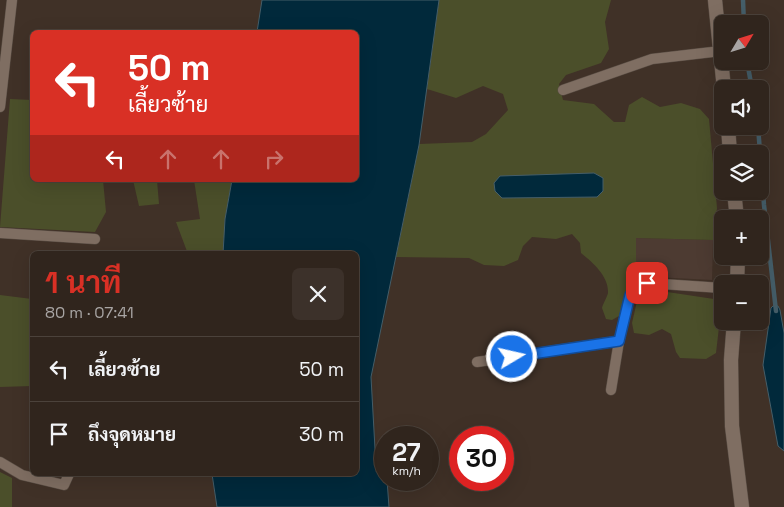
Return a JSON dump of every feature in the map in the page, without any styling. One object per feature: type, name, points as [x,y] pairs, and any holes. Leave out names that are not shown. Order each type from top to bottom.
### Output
[{"type":"street","points":[[0,107],[12,0]]},
{"type":"street","points":[[715,0],[717,15]]},
{"type":"street","points":[[563,90],[652,59],[714,52]]},
{"type":"street","points":[[0,233],[95,239]]},
{"type":"street","points":[[610,390],[630,295],[636,286],[647,283],[714,287]]},
{"type":"street","points":[[733,330],[731,360],[732,426],[742,507]]},
{"type":"street","points":[[478,362],[619,341]]},
{"type":"street","points":[[0,462],[22,475],[64,485],[68,476]]},
{"type":"shaded area","points":[[636,238],[713,240],[712,280],[636,276]]},
{"type":"green space","points":[[439,0],[611,0],[605,22],[609,49],[601,63],[566,75],[559,84],[563,100],[594,104],[614,122],[625,122],[629,105],[642,97],[660,107],[681,103],[700,109],[709,119],[714,175],[714,200],[716,200],[717,208],[717,210],[714,210],[713,240],[636,238],[636,276],[627,289],[619,316],[612,320],[606,319],[602,308],[608,293],[606,281],[599,270],[581,253],[580,243],[572,234],[556,239],[532,237],[523,246],[518,260],[504,266],[484,265],[469,258],[396,257],[419,144],[472,142],[486,134],[508,110],[503,94],[483,86],[456,98],[427,89]]},
{"type":"green space","points":[[10,99],[30,100],[30,182],[103,182],[106,212],[95,232],[0,227]]},
{"type":"green space","points":[[133,182],[157,182],[159,204],[139,206]]},
{"type":"green space","points":[[194,182],[232,182],[225,219],[223,251],[187,251],[176,222],[200,219]]},
{"type":"green space","points":[[654,290],[714,299],[714,330],[719,330],[716,353],[706,359],[680,358],[676,352],[671,334],[662,329],[649,335],[634,333],[632,323],[638,297]]},
{"type":"green space","points":[[0,295],[30,299],[30,386],[0,387]]},
{"type":"green space","points":[[0,472],[12,478],[12,507],[0,507]]},
{"type":"water","points":[[262,0],[439,0],[419,145],[371,377],[374,431],[374,491],[388,491],[389,507],[217,507],[212,476],[359,476],[359,251],[223,251],[225,219],[232,182],[359,182],[359,30],[257,30]]},
{"type":"water","points":[[594,173],[603,178],[603,191],[597,197],[502,198],[495,191],[494,183],[500,176]]},
{"type":"water","points":[[778,306],[784,333],[784,451],[778,446],[763,365],[771,308]]},
{"type":"waterway","points":[[743,0],[744,15]]},
{"type":"waterway","points":[[749,70],[750,80]]},
{"type":"waterway","points":[[759,135],[764,205],[776,311]]},
{"type":"route","points":[[512,357],[619,341],[630,295],[636,286],[647,283]]}]
